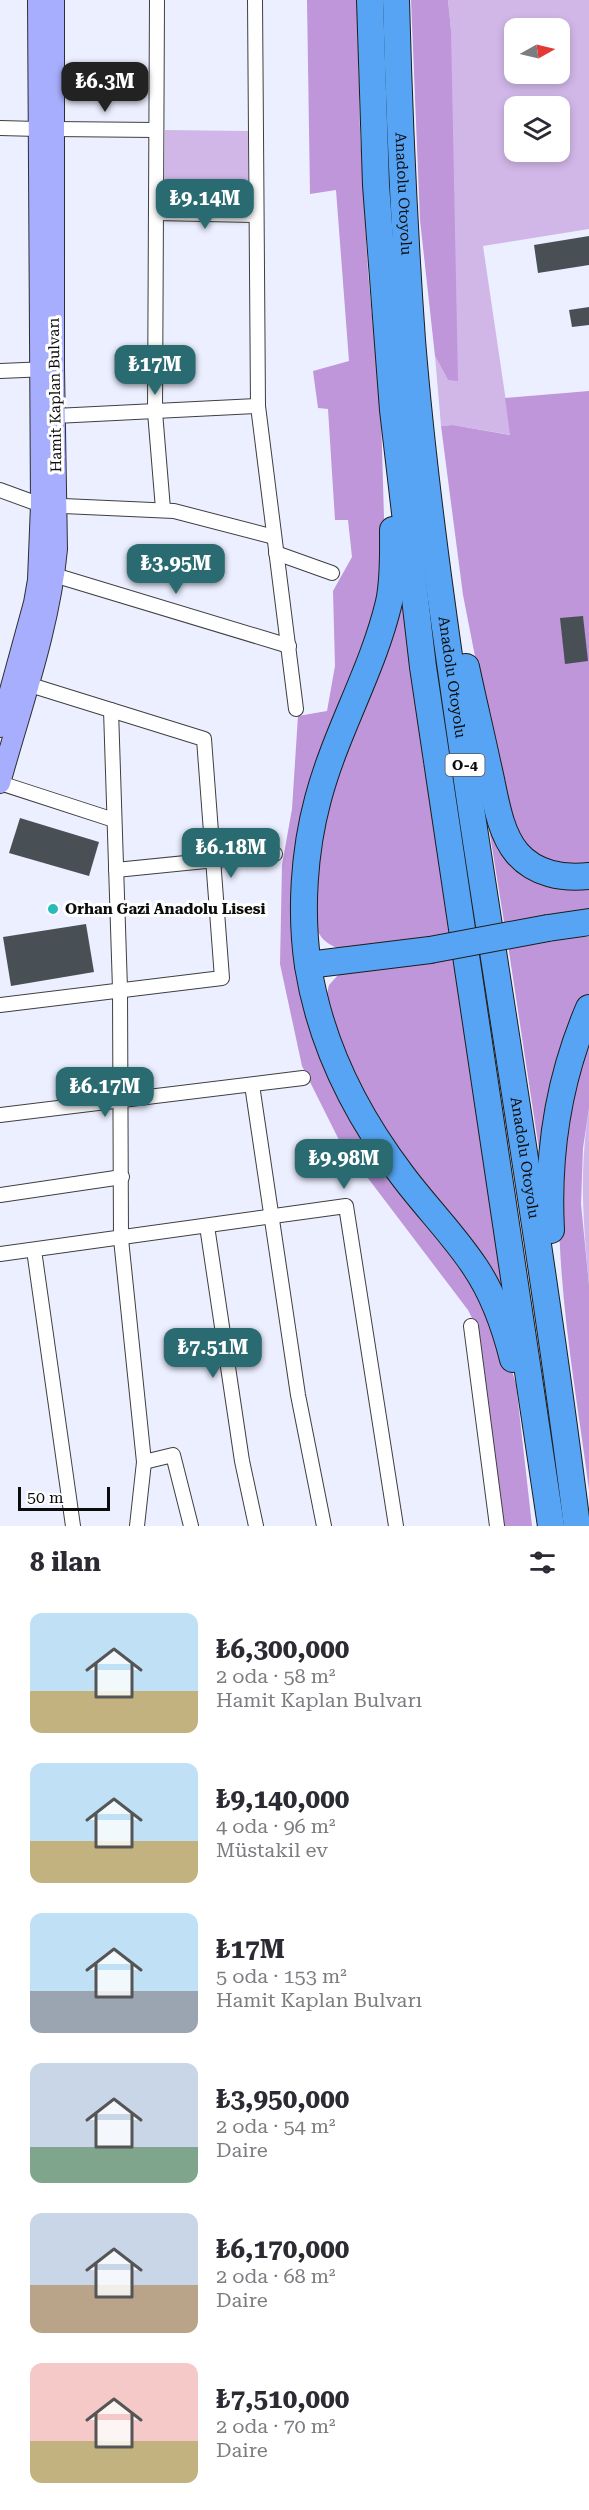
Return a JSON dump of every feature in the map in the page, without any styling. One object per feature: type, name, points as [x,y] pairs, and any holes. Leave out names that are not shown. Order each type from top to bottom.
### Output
[{"type":"highway","name":"Anadolu Otoyolu","points":[[370,0],[375,173],[386,346],[423,667],[550,1526]]},
{"type":"highway","name":"Anadolu Otoyolu","points":[[396,0],[399,113],[412,341],[430,511],[461,738],[552,1332],[578,1526]]},
{"type":"highway","points":[[393,410],[392,582],[382,626],[329,765],[314,816],[305,895],[308,965],[328,1044],[357,1106],[377,1140],[402,1175],[475,1267],[498,1310],[507,1334],[546,1491]]},
{"type":"highway","points":[[430,511],[494,791],[509,839],[517,853],[543,871],[555,876],[573,878],[589,876]]},
{"type":"highway","points":[[308,965],[430,950],[548,928],[585,926]]},
{"type":"highway","points":[[578,1526],[549,1188],[553,1137],[560,1096],[567,1065],[589,1008]]},
{"type":"main road","name":"Hamit Kaplan Bulvarı","points":[[0,783],[54,574],[49,506],[46,369],[46,129],[38,0]]},
{"type":"main road","name":"Hamit Kaplan Bulvarı","points":[[46,129],[54,0]]},
{"type":"main road","name":"Hamit Kaplan Bulvarı","points":[[0,727],[34,603],[49,506],[55,416],[46,369]]},
{"type":"street","points":[[157,0],[155,412],[163,509]]},
{"type":"street","points":[[255,0],[258,406],[296,709]]},
{"type":"street","points":[[0,128],[156,130]]},
{"type":"street","points":[[156,213],[255,215]]},
{"type":"street","points":[[0,371],[46,369]]},
{"type":"street","points":[[55,416],[258,406]]},
{"type":"street","points":[[0,490],[49,506],[163,509],[274,537]]},
{"type":"street","points":[[276,553],[332,573]]},
{"type":"street","points":[[54,574],[289,646]]},
{"type":"street","points":[[0,1005],[222,978],[204,739],[27,684]]},
{"type":"street","points":[[111,710],[120,989],[121,1239],[144,1462],[137,1526]]},
{"type":"street","points":[[0,783],[114,820]]},
{"type":"street","points":[[116,870],[275,854]]},
{"type":"street","points":[[0,1114],[252,1086],[303,1078]]},
{"type":"street","points":[[252,1086],[298,1395],[324,1526]]},
{"type":"street","points":[[0,1196],[122,1177]]},
{"type":"street","points":[[0,1254],[346,1206],[396,1526]]},
{"type":"street","points":[[207,1226],[242,1461],[256,1526]]},
{"type":"street","points":[[34,1250],[74,1526]]},
{"type":"street","points":[[471,1326],[497,1526]]},
{"type":"street","points":[[144,1462],[173,1455],[191,1526]]},
{"type":"shaded area","points":[[307,0],[357,0],[360,132],[368,272],[381,414],[385,552],[382,589],[311,800],[312,1011],[465,1265],[501,1334],[516,1384],[532,1526],[503,1526],[476,1326],[468,1310],[339,1140],[302,1066],[280,964],[282,865],[292,809],[298,716],[327,711],[335,666],[333,591],[352,557],[348,520],[335,520],[328,409],[318,408],[313,371],[349,361],[336,190],[310,194]]},
{"type":"shaded area","points":[[411,0],[448,0],[451,30],[458,381],[448,380],[435,356],[420,220]]},
{"type":"shaded area","points":[[448,0],[589,0],[589,229],[483,246],[511,435],[453,425],[441,426],[435,356],[448,380],[451,30]]},
{"type":"shaded area","points":[[165,130],[248,131],[248,209],[164,208]]},
{"type":"shaded area","points":[[589,391],[589,867],[544,862],[516,835],[490,733],[463,595],[441,426],[453,425],[510,435],[505,398]]},
{"type":"shaded area","points":[[402,583],[423,760],[453,937],[340,949],[322,938],[313,918],[319,825]]},
{"type":"shaded area","points":[[478,760],[496,834],[589,881],[589,910],[505,928]]},
{"type":"shaded area","points":[[575,935],[589,937],[589,993],[540,1156],[508,945]]},
{"type":"shaded area","points":[[456,955],[507,1308],[359,1095],[326,998],[329,985],[339,974]]},
{"type":"shaded area","points":[[589,1033],[589,1108],[583,1148],[581,1204],[589,1285],[589,1490],[565,1314],[559,1186],[564,1142]]},
{"type":"shaded area","points":[[589,1108],[589,1285],[583,1196],[584,1153]]},
{"type":"building","points":[[589,236],[589,265],[538,273],[534,245]]},
{"type":"building","points":[[589,307],[589,325],[572,327],[569,310]]},
{"type":"building","points":[[583,616],[588,661],[565,664],[560,618]]},
{"type":"building","points":[[20,818],[99,842],[89,876],[9,853]]},
{"type":"building","points":[[86,924],[94,972],[11,986],[3,937]]},
{"type":"place","name":"Orhan Gazi Anadolu Lisesi","points":[[53,909]]}]
